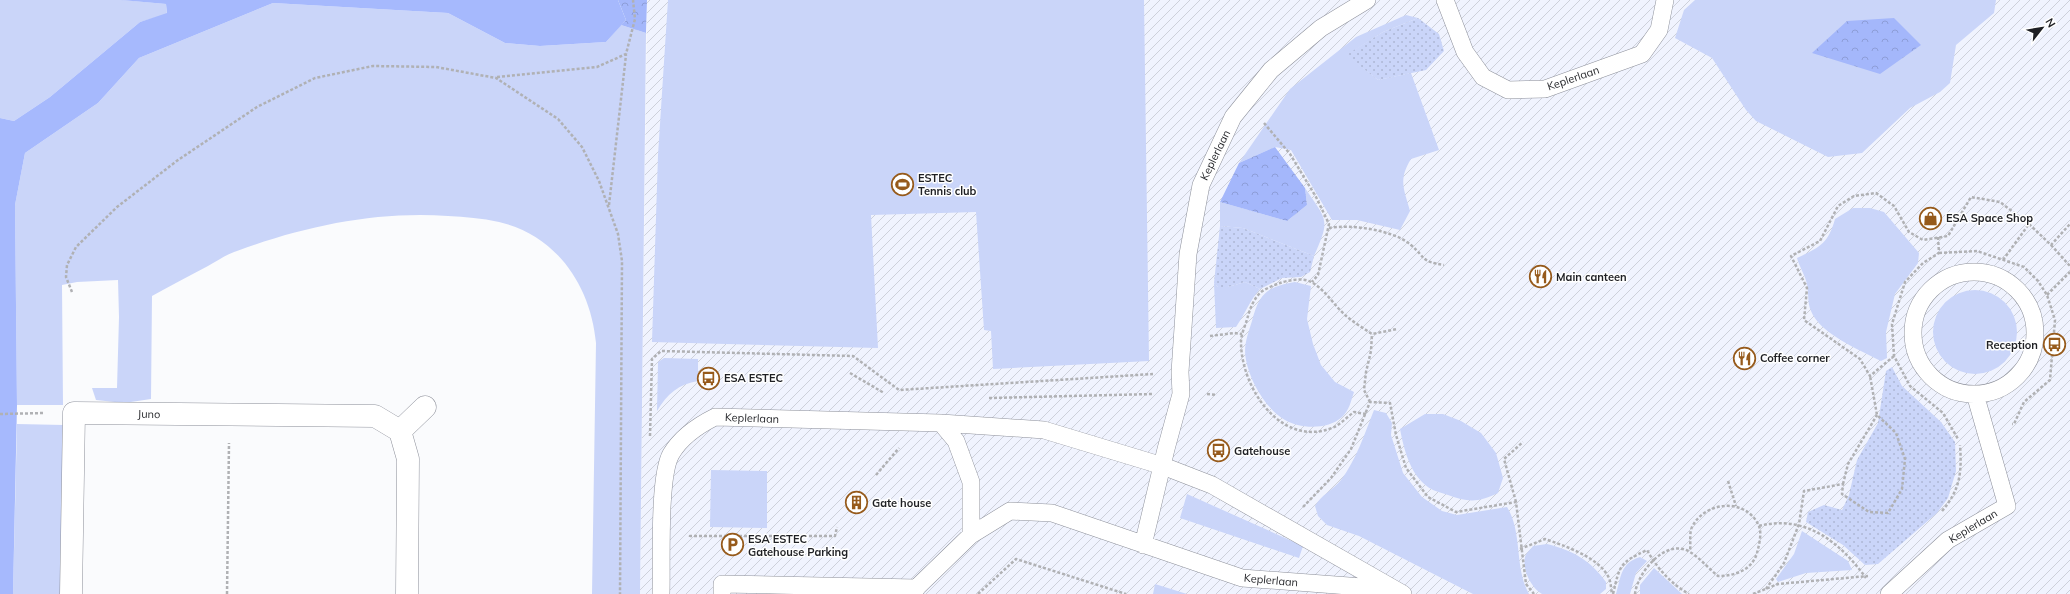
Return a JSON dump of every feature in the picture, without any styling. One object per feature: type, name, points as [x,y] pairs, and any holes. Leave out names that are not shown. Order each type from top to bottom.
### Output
[{"type":"street","points":[[407,594],[408,459],[400,431],[425,407]]},
{"type":"street","name":"Juno","points":[[71,594],[74,413],[375,416],[400,431]]},
{"type":"lane","name":"Keplerlaan","points":[[1143,545],[1166,449],[1182,394],[1180,372],[1188,254],[1201,185],[1233,117],[1271,70],[1321,28],[1367,0]]},
{"type":"lane","name":"Keplerlaan","points":[[1445,0],[1465,52],[1483,77],[1508,90],[1545,89],[1642,54],[1659,30],[1665,0]]},
{"type":"lane","points":[[1976,271],[1996,275],[2014,286],[2028,303],[2035,322],[2035,344],[2027,364],[2014,380],[1996,390],[1975,394],[1955,392],[1938,383],[1924,369],[1915,352],[1912,332],[1915,313],[1924,295],[1938,282],[1956,273],[1976,271]]},
{"type":"lane","name":"Keplerlaan","points":[[1889,594],[1948,540],[2007,506],[1975,394]]},
{"type":"lane","name":"Keplerlaan","points":[[661,594],[664,476],[671,454],[692,430],[715,417],[941,423],[1044,430],[1163,466]]},
{"type":"lane","points":[[941,423],[956,441],[971,482],[971,535]]},
{"type":"lane","points":[[1163,466],[1212,485],[1398,591]]},
{"type":"lane","name":"Keplerlaan","points":[[722,594],[722,584],[823,590],[914,591],[971,535],[1010,511],[1052,513],[1242,578],[1398,591]]},
{"type":"path","points":[[609,205],[626,54],[635,19],[633,0]]},
{"type":"path","points":[[72,292],[66,277],[67,265],[76,247],[117,207],[178,160],[256,107],[316,78],[373,66],[436,67],[496,78],[597,67],[626,54]]},
{"type":"path","points":[[496,78],[558,119],[582,147],[609,205],[618,234],[622,261],[620,594]]},
{"type":"path","points":[[1239,110],[1264,123],[1290,154],[1330,224],[1318,275],[1312,282]]},
{"type":"path","points":[[1877,415],[1848,464],[1842,484],[1842,494],[1869,512],[1888,513],[1902,489],[1905,459],[1896,433],[1877,415],[1870,376],[1860,359],[1804,320],[1807,288],[1791,256],[1820,241],[1838,206],[1854,196],[1876,193],[1894,206],[1909,232],[1923,240],[1948,236],[1971,197],[2000,202],[2029,224],[2070,266]]},
{"type":"path","points":[[2003,260],[2029,224]]},
{"type":"path","points":[[2051,246],[2070,224]]},
{"type":"path","points":[[1329,228],[1352,227],[1392,234],[1411,245],[1427,262],[1444,265]]},
{"type":"path","points":[[1938,237],[1939,253]]},
{"type":"path","points":[[1938,517],[1953,498],[1962,469],[1960,441],[1942,413],[1910,386],[1894,356],[1892,324],[1905,282],[1923,263],[1939,253],[1978,251],[2024,267],[2038,281],[2047,295],[2055,320],[2050,380],[2024,402],[2014,424],[1987,433]]},
{"type":"path","points":[[2047,295],[2070,272]]},
{"type":"path","points":[[1366,414],[1354,412],[1333,427],[1322,431],[1292,428],[1278,420],[1265,409],[1248,376],[1242,356],[1242,334],[1251,307],[1260,293],[1290,279],[1312,282],[1345,315],[1372,334],[1397,329]]},
{"type":"path","points":[[1210,336],[1234,333],[1242,334]]},
{"type":"path","points":[[1300,511],[1331,478],[1351,448],[1366,414],[1370,402],[1364,390],[1366,372],[1371,351],[1372,334]]},
{"type":"path","points":[[1870,376],[1894,356]]},
{"type":"path","points":[[1084,378],[1180,372]]},
{"type":"path","points":[[850,373],[886,394]]},
{"type":"path","points":[[985,398],[1088,395]]},
{"type":"path","points":[[1370,402],[1390,403],[1396,435],[1406,468],[1428,497],[1456,512],[1516,502]]},
{"type":"path","points":[[0,414],[21,413]]},
{"type":"path","points":[[226,594],[229,415]]},
{"type":"path","points":[[1522,442],[1504,459],[1516,502],[1520,549],[1526,584],[1534,594]]},
{"type":"path","points":[[1728,481],[1736,506]]},
{"type":"path","points":[[1766,589],[1784,563],[1799,524],[1804,491],[1842,484]]},
{"type":"path","points":[[1635,594],[1636,584],[1642,572],[1664,552],[1680,548],[1690,551],[1718,576],[1729,576],[1742,572],[1755,561],[1760,541],[1759,526],[1750,514],[1736,506],[1718,506],[1702,515],[1692,528],[1690,551]]},
{"type":"path","points":[[1759,526],[1773,523],[1799,524],[1809,528],[1839,547],[1851,558],[1866,578]]},
{"type":"path","points":[[689,543],[690,536],[834,536],[838,528]]},
{"type":"path","points":[[1520,549],[1545,539],[1575,550],[1599,567],[1609,578],[1613,594]]},
{"type":"path","points":[[1613,594],[1620,567],[1633,556],[1647,550],[1653,561],[1678,588],[1689,594]]},
{"type":"path","points":[[978,594],[1016,559],[1126,594]]},
{"type":"path","points":[[1753,594],[1778,584],[1857,577],[1866,578],[1872,573]]},
{"type":"shaded area","points":[[0,0],[122,0],[166,4],[167,14],[140,22],[50,97],[14,121],[0,118]]},
{"type":"shaded area","points":[[121,0],[618,0],[626,20],[606,42],[540,46],[505,43],[448,13],[273,3],[139,58],[98,103],[25,153],[15,205],[17,405],[13,594],[0,594],[0,118],[14,121],[50,97],[140,22],[167,13],[166,4]]},
{"type":"shaded area","points":[[647,0],[2070,0],[2070,594],[640,594]]},
{"type":"shaded area","name":"ESTEC Tennis club","points":[[668,0],[1144,0],[1149,361],[993,369],[991,331],[984,330],[976,212],[871,215],[878,348],[652,342],[658,155]]},
{"type":"shaded area","points":[[1695,0],[1996,0],[1994,13],[1956,45],[1950,83],[1940,92],[1910,108],[1862,153],[1828,157],[1756,121],[1746,110],[1712,58],[1675,38],[1684,10]]},
{"type":"shaded area","points":[[273,3],[448,13],[505,43],[540,46],[606,42],[621,25],[646,33],[640,594],[592,594],[596,343],[593,322],[587,302],[567,266],[554,251],[538,239],[520,229],[499,222],[467,217],[421,215],[368,218],[341,222],[289,234],[230,254],[152,296],[151,399],[124,403],[96,400],[92,388],[117,388],[119,317],[118,280],[77,282],[62,285],[63,405],[17,405],[15,205],[25,153],[98,103],[139,58]]},
{"type":"shaded area","points":[[1406,15],[1418,18],[1383,32],[1347,55],[1378,80],[1411,73],[1439,150],[1411,159],[1407,166],[1403,179],[1403,185],[1410,211],[1400,230],[1357,220],[1332,220],[1291,150],[1275,147],[1239,163],[1290,89],[1356,37]]},
{"type":"shaded area","points":[[1418,18],[1439,34],[1444,51],[1426,70],[1378,80],[1346,55],[1383,32]]},
{"type":"shaded area","points":[[1305,188],[1318,208],[1324,221],[1323,235],[1314,256],[1243,228],[1220,226],[1220,202],[1287,221],[1307,205]]},
{"type":"shaded area","points":[[1853,208],[1870,208],[1884,212],[1919,253],[1918,263],[1895,294],[1886,332],[1887,358],[1881,361],[1832,334],[1816,319],[1810,308],[1807,284],[1797,258],[1812,251],[1822,244],[1829,234],[1835,219]]},
{"type":"shaded area","points":[[1220,226],[1243,228],[1314,256],[1310,272],[1301,277],[1282,278],[1260,289],[1245,282],[1228,287],[1218,287],[1214,283]]},
{"type":"shaded area","points":[[1245,282],[1260,289],[1236,327],[1216,328],[1214,283],[1218,287],[1228,287]]},
{"type":"shaded area","points":[[1295,282],[1311,286],[1307,319],[1313,344],[1321,365],[1335,382],[1354,392],[1350,406],[1344,415],[1336,421],[1322,426],[1314,427],[1291,423],[1271,409],[1251,377],[1245,355],[1246,340],[1261,298],[1270,289]]},
{"type":"shaded area","points":[[1975,290],[1991,293],[2005,302],[2014,316],[2017,332],[2014,348],[2005,362],[1991,371],[1975,374],[1959,371],[1945,362],[1936,348],[1933,332],[1936,316],[1945,302],[1959,293]]},
{"type":"shaded area","points":[[664,358],[698,359],[698,381],[679,387],[669,395],[657,411],[658,362]]},
{"type":"shaded area","points":[[1892,367],[1902,386],[1941,422],[1955,442],[1956,471],[1948,498],[1937,513],[1878,564],[1865,565],[1843,545],[1806,522],[1808,512],[1824,505],[1842,510],[1849,495],[1857,460],[1878,423],[1886,371]]},
{"type":"shaded area","points":[[1374,410],[1386,413],[1392,423],[1391,435],[1403,473],[1422,497],[1442,511],[1457,515],[1507,507],[1515,528],[1521,573],[1529,594],[1473,594],[1359,536],[1327,525],[1318,516],[1315,506],[1320,499],[1338,484],[1351,464],[1360,446]]},
{"type":"shaded area","points":[[1425,414],[1443,414],[1461,421],[1481,433],[1496,453],[1503,478],[1498,493],[1478,500],[1461,499],[1433,490],[1419,479],[1406,455],[1400,429]]},
{"type":"shaded area","points":[[17,424],[64,425],[64,594],[13,594]]},
{"type":"shaded area","points":[[711,470],[767,471],[767,528],[710,527]]},
{"type":"shaded area","points":[[1187,494],[1303,546],[1299,558],[1180,518]]},
{"type":"shaded area","points":[[1802,531],[1848,561],[1852,570],[1806,573],[1778,582],[1776,579],[1794,554]]},
{"type":"shaded area","points":[[1547,544],[1581,557],[1600,574],[1606,582],[1606,589],[1600,594],[1542,594],[1538,591],[1528,578],[1524,562],[1527,553],[1533,546]]},
{"type":"shaded area","points":[[1640,557],[1647,561],[1636,573],[1630,594],[1616,594],[1622,572],[1625,567],[1633,560]]},
{"type":"shaded area","points":[[1654,568],[1682,594],[1640,594],[1640,585]]},
{"type":"shaded area","points":[[1155,584],[1187,594],[1153,594]]},
{"type":"green space","points":[[618,0],[647,0],[646,33],[621,25],[626,20]]},
{"type":"green space","points":[[1894,18],[1921,45],[1880,74],[1812,53],[1847,21]]},
{"type":"green space","points":[[1275,147],[1305,188],[1307,205],[1287,221],[1220,202],[1239,163]]},
{"type":"place","name":"ESTEC Tennis club","points":[[902,184]]},
{"type":"place","name":"ESA Space Shop","points":[[1930,218]]},
{"type":"place","name":"Main canteen","points":[[1541,277]]},
{"type":"place","name":"Reception","points":[[2054,345]]},
{"type":"place","name":"Coffee corner","points":[[1744,358]]},
{"type":"place","name":"ESA ESTEC","points":[[709,378]]},
{"type":"place","name":"Gatehouse","points":[[1219,451]]},
{"type":"place","name":"Gate house","points":[[857,503]]},
{"type":"place","name":"ESA ESTEC Gatehouse Parking","points":[[733,545]]}]
